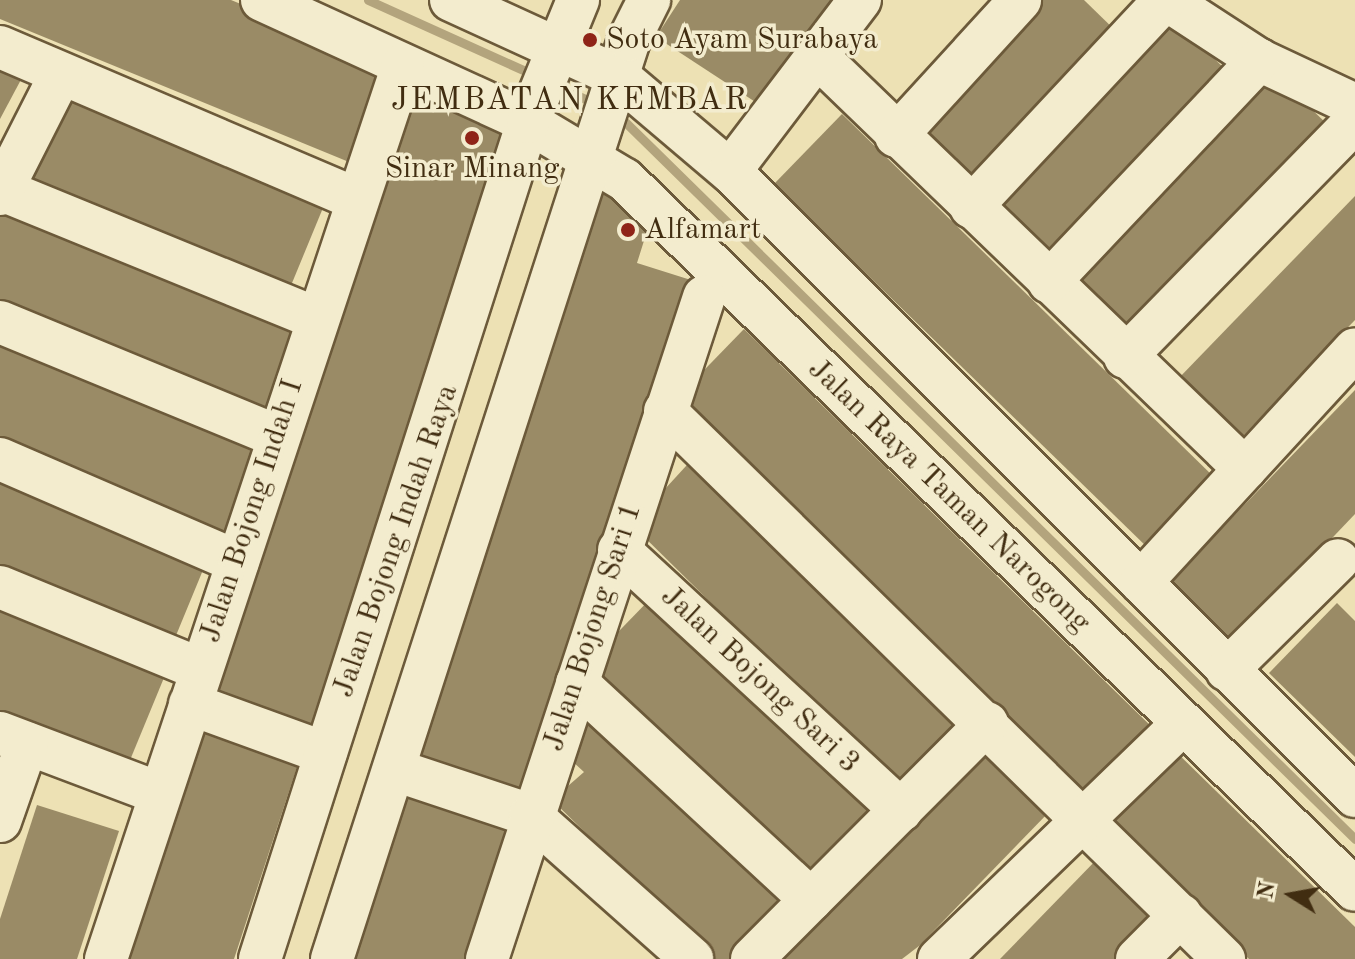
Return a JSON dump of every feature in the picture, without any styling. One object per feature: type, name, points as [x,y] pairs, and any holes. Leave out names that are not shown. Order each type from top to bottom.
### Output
[{"type":"street","points":[[262,0],[403,65],[541,84]]},
{"type":"street","points":[[451,0],[541,84],[607,118]]},
{"type":"street","name":"Jalan Bojong Indah Raya","points":[[260,959],[541,84],[578,0]]},
{"type":"street","points":[[332,959],[607,118],[649,0]]},
{"type":"street","points":[[730,171],[819,58],[860,0]]},
{"type":"street","points":[[896,136],[1020,0]]},
{"type":"street","points":[[971,207],[1166,0],[1259,60],[1355,105]]},
{"type":"street","points":[[0,47],[356,199]]},
{"type":"street","points":[[819,58],[1125,357],[1245,469]]},
{"type":"street","points":[[1049,282],[1259,60]]},
{"type":"street","name":"Jalan Bojong Indah I","points":[[106,959],[238,562],[276,436],[403,65]]},
{"type":"street","points":[[61,74],[1,192],[316,318]]},
{"type":"street","name":"Jalan Raya Taman Narogong","points":[[541,84],[607,118],[730,171],[1355,796]]},
{"type":"street","name":"Jalan Raya Taman Narogong","points":[[607,118],[675,225],[1355,890]]},
{"type":"street","points":[[1125,357],[1355,121]]},
{"type":"street","name":"Jalan Bojong Sari 1","points":[[487,959],[530,815],[577,683],[704,297]]},
{"type":"street","points":[[0,322],[276,436]]},
{"type":"street","points":[[1141,582],[1355,349]]},
{"type":"street","points":[[665,411],[987,723],[1078,820],[1224,959]]},
{"type":"street","points":[[0,459],[238,562]]},
{"type":"street","name":"Jalan Bojong Sari 3","points":[[619,550],[901,810]]},
{"type":"street","points":[[1227,670],[1349,560]]},
{"type":"street","points":[[0,587],[325,753]]},
{"type":"street","points":[[577,683],[811,900]]},
{"type":"street","points":[[752,959],[987,723]]},
{"type":"street","points":[[939,959],[1078,820],[1183,723]]},
{"type":"street","points":[[0,821],[13,739],[159,793]]},
{"type":"street","points":[[395,770],[530,815],[692,959]]},
{"type":"street","points":[[1137,959],[1181,915]]},
{"type":"building","points":[[0,0],[231,0],[389,65],[349,162],[0,19]]},
{"type":"building","points":[[680,0],[833,0],[763,107],[656,37]]},
{"type":"building","points":[[1037,0],[1084,0],[1122,37],[973,191],[911,130]]},
{"type":"building","points":[[1165,11],[1227,71],[1044,262],[982,202]]},
{"type":"building","points":[[0,61],[24,74],[0,119]]},
{"type":"building","points":[[1268,67],[1330,127],[1126,338],[1065,278]]},
{"type":"building","points":[[399,83],[510,120],[308,734],[198,698]]},
{"type":"building","points":[[60,94],[325,203],[285,300],[21,192]]},
{"type":"building","points":[[842,114],[1217,480],[1150,550],[774,184]]},
{"type":"building","points":[[601,192],[654,209],[637,263],[694,281],[525,798],[414,762]]},
{"type":"building","points":[[1355,196],[1355,320],[1239,440],[1177,380]]},
{"type":"building","points":[[0,207],[310,324],[270,422],[0,311]]},
{"type":"building","points":[[744,329],[1158,733],[1091,803],[676,399]]},
{"type":"building","points":[[0,338],[269,448],[229,546],[0,452]]},
{"type":"building","points":[[1355,390],[1355,514],[1232,643],[1170,582]]},
{"type":"building","points":[[697,454],[973,723],[905,794],[632,525]]},
{"type":"building","points":[[0,467],[210,553],[170,650],[0,580]]},
{"type":"building","points":[[655,594],[880,813],[812,883],[587,664]]},
{"type":"building","points":[[0,599],[168,668],[128,765],[0,713]]},
{"type":"building","points":[[1337,603],[1355,621],[1355,757],[1269,673]]},
{"type":"building","points":[[594,713],[798,903],[744,959],[715,959],[552,800],[584,772],[559,749]]},
{"type":"building","points":[[189,724],[299,761],[234,959],[112,959]]},
{"type":"building","points":[[1168,744],[1355,927],[1355,959],[1249,959],[1100,814]]},
{"type":"building","points":[[988,751],[1050,811],[919,946],[902,959],[782,959]]},
{"type":"building","points":[[398,787],[508,824],[464,959],[342,959]]},
{"type":"building","points":[[37,805],[119,831],[77,959],[0,959],[0,919]]},
{"type":"building","points":[[1100,856],[1161,916],[1120,959],[1000,959]]},
{"type":"waterway","points":[[368,0],[536,76]]},
{"type":"waterway","points":[[553,84],[598,105]]},
{"type":"waterway","points":[[618,115],[1355,839]]},
{"type":"place","name":"Soto Ayam Surabaya","points":[[590,40]]},
{"type":"place","name":"Sinar Minang","points":[[472,138]]},
{"type":"place","name":"Alfamart","points":[[628,230]]},
{"type":"district","name":"JEMBATAN KEMBAR","points":[[570,101]]}]
